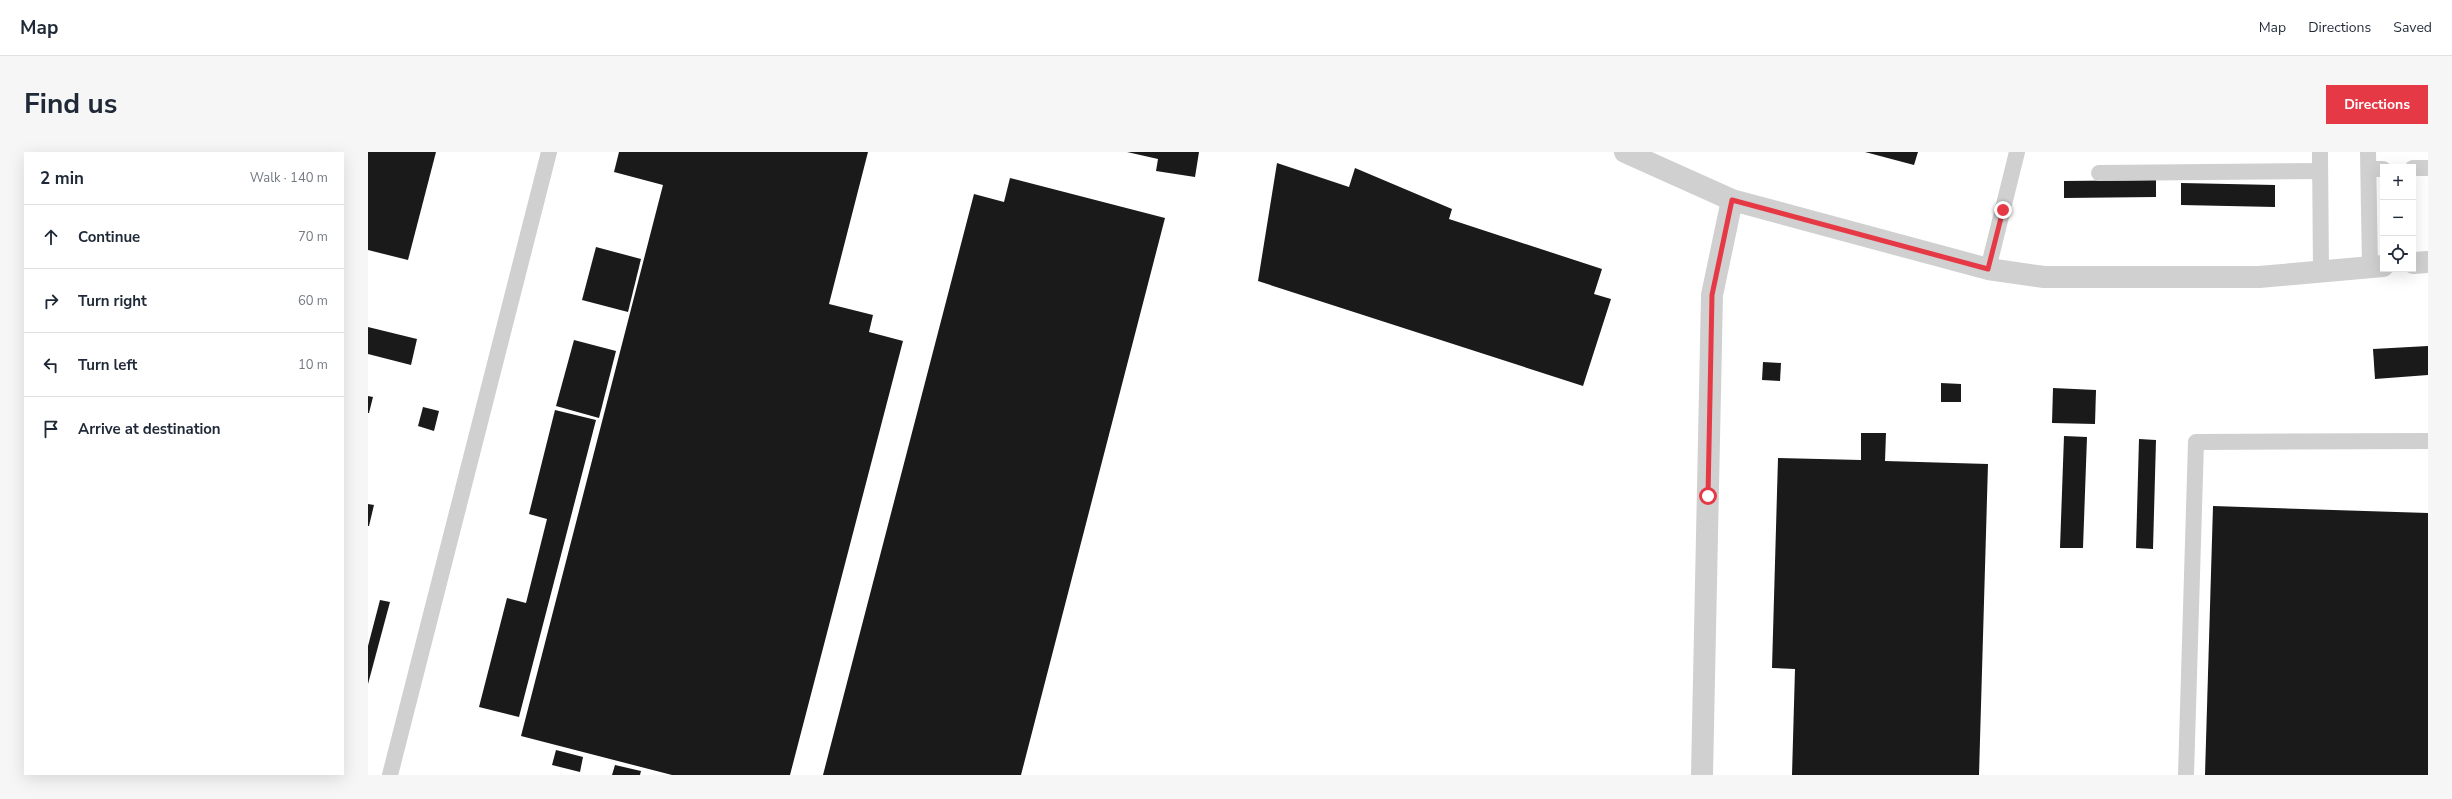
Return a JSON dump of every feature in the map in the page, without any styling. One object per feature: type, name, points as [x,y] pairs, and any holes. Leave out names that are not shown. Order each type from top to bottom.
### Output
[{"type":"street","points":[[1625,152],[1732,200],[1988,269],[2044,277],[2259,277],[2377,266]]},
{"type":"street","points":[[1702,775],[1712,295],[1732,200]]},
{"type":"street","points":[[2416,263],[2428,262]]},
{"type":"lane","points":[[390,775],[549,152]]},
{"type":"lane","points":[[1988,269],[2017,152]]},
{"type":"lane","points":[[2320,152],[2321,271]]},
{"type":"lane","points":[[2368,152],[2376,169],[2377,266]]},
{"type":"lane","points":[[2416,168],[2428,168]]},
{"type":"lane","points":[[2100,173],[2320,171]]},
{"type":"lane","points":[[2186,775],[2196,442],[2428,441]]},
{"type":"building","points":[[368,152],[436,152],[408,260],[368,250]]},
{"type":"building","points":[[619,152],[868,152],[829,304],[873,315],[869,332],[903,341],[790,775],[672,775],[521,736],[663,185],[614,172]]},
{"type":"building","points":[[1127,152],[1199,152],[1195,177],[1156,171],[1158,159]]},
{"type":"building","points":[[1865,152],[1918,152],[1914,165]]},
{"type":"building","points":[[1277,163],[1349,187],[1355,168],[1452,209],[1449,219],[1602,269],[1594,294],[1611,299],[1583,386],[1258,281]]},
{"type":"building","points":[[1010,178],[1165,218],[1021,775],[823,775],[974,194],[1004,202]]},
{"type":"building","points":[[2156,180],[2156,197],[2064,198],[2064,181]]},
{"type":"building","points":[[2181,183],[2275,185],[2275,207],[2181,205]]},
{"type":"building","points":[[596,247],[641,259],[628,312],[582,300]]},
{"type":"building","points":[[368,327],[417,339],[411,365],[368,354]]},
{"type":"building","points":[[574,340],[616,351],[599,418],[556,406]]},
{"type":"building","points":[[2428,346],[2428,375],[2375,379],[2373,349]]},
{"type":"building","points":[[1763,362],[1781,363],[1780,381],[1762,380]]},
{"type":"building","points":[[1941,383],[1961,384],[1961,402],[1941,402]]},
{"type":"building","points":[[2053,388],[2096,390],[2095,424],[2052,423]]},
{"type":"building","points":[[368,396],[373,397],[369,413],[368,413]]},
{"type":"building","points":[[423,407],[439,411],[434,431],[418,426]]},
{"type":"building","points":[[555,410],[596,420],[519,717],[479,707],[507,598],[526,603],[547,519],[529,514]]},
{"type":"building","points":[[1861,433],[1886,433],[1885,461],[1988,464],[1979,775],[1792,775],[1795,669],[1772,668],[1778,458],[1861,460]]},
{"type":"building","points":[[2064,436],[2087,437],[2083,548],[2060,548]]},
{"type":"building","points":[[2139,439],[2156,440],[2153,549],[2136,548]]},
{"type":"building","points":[[368,504],[374,505],[369,526],[368,526]]},
{"type":"building","points":[[2213,506],[2428,513],[2428,775],[2205,775]]},
{"type":"building","points":[[380,600],[390,602],[368,684],[368,646]]},
{"type":"building","points":[[556,750],[583,757],[580,772],[552,765]]},
{"type":"building","points":[[615,765],[641,771],[640,775],[612,775]]},
{"type":"route","points":[[1708,496],[1712,295],[1732,200],[1988,269],[2003,210]]}]
